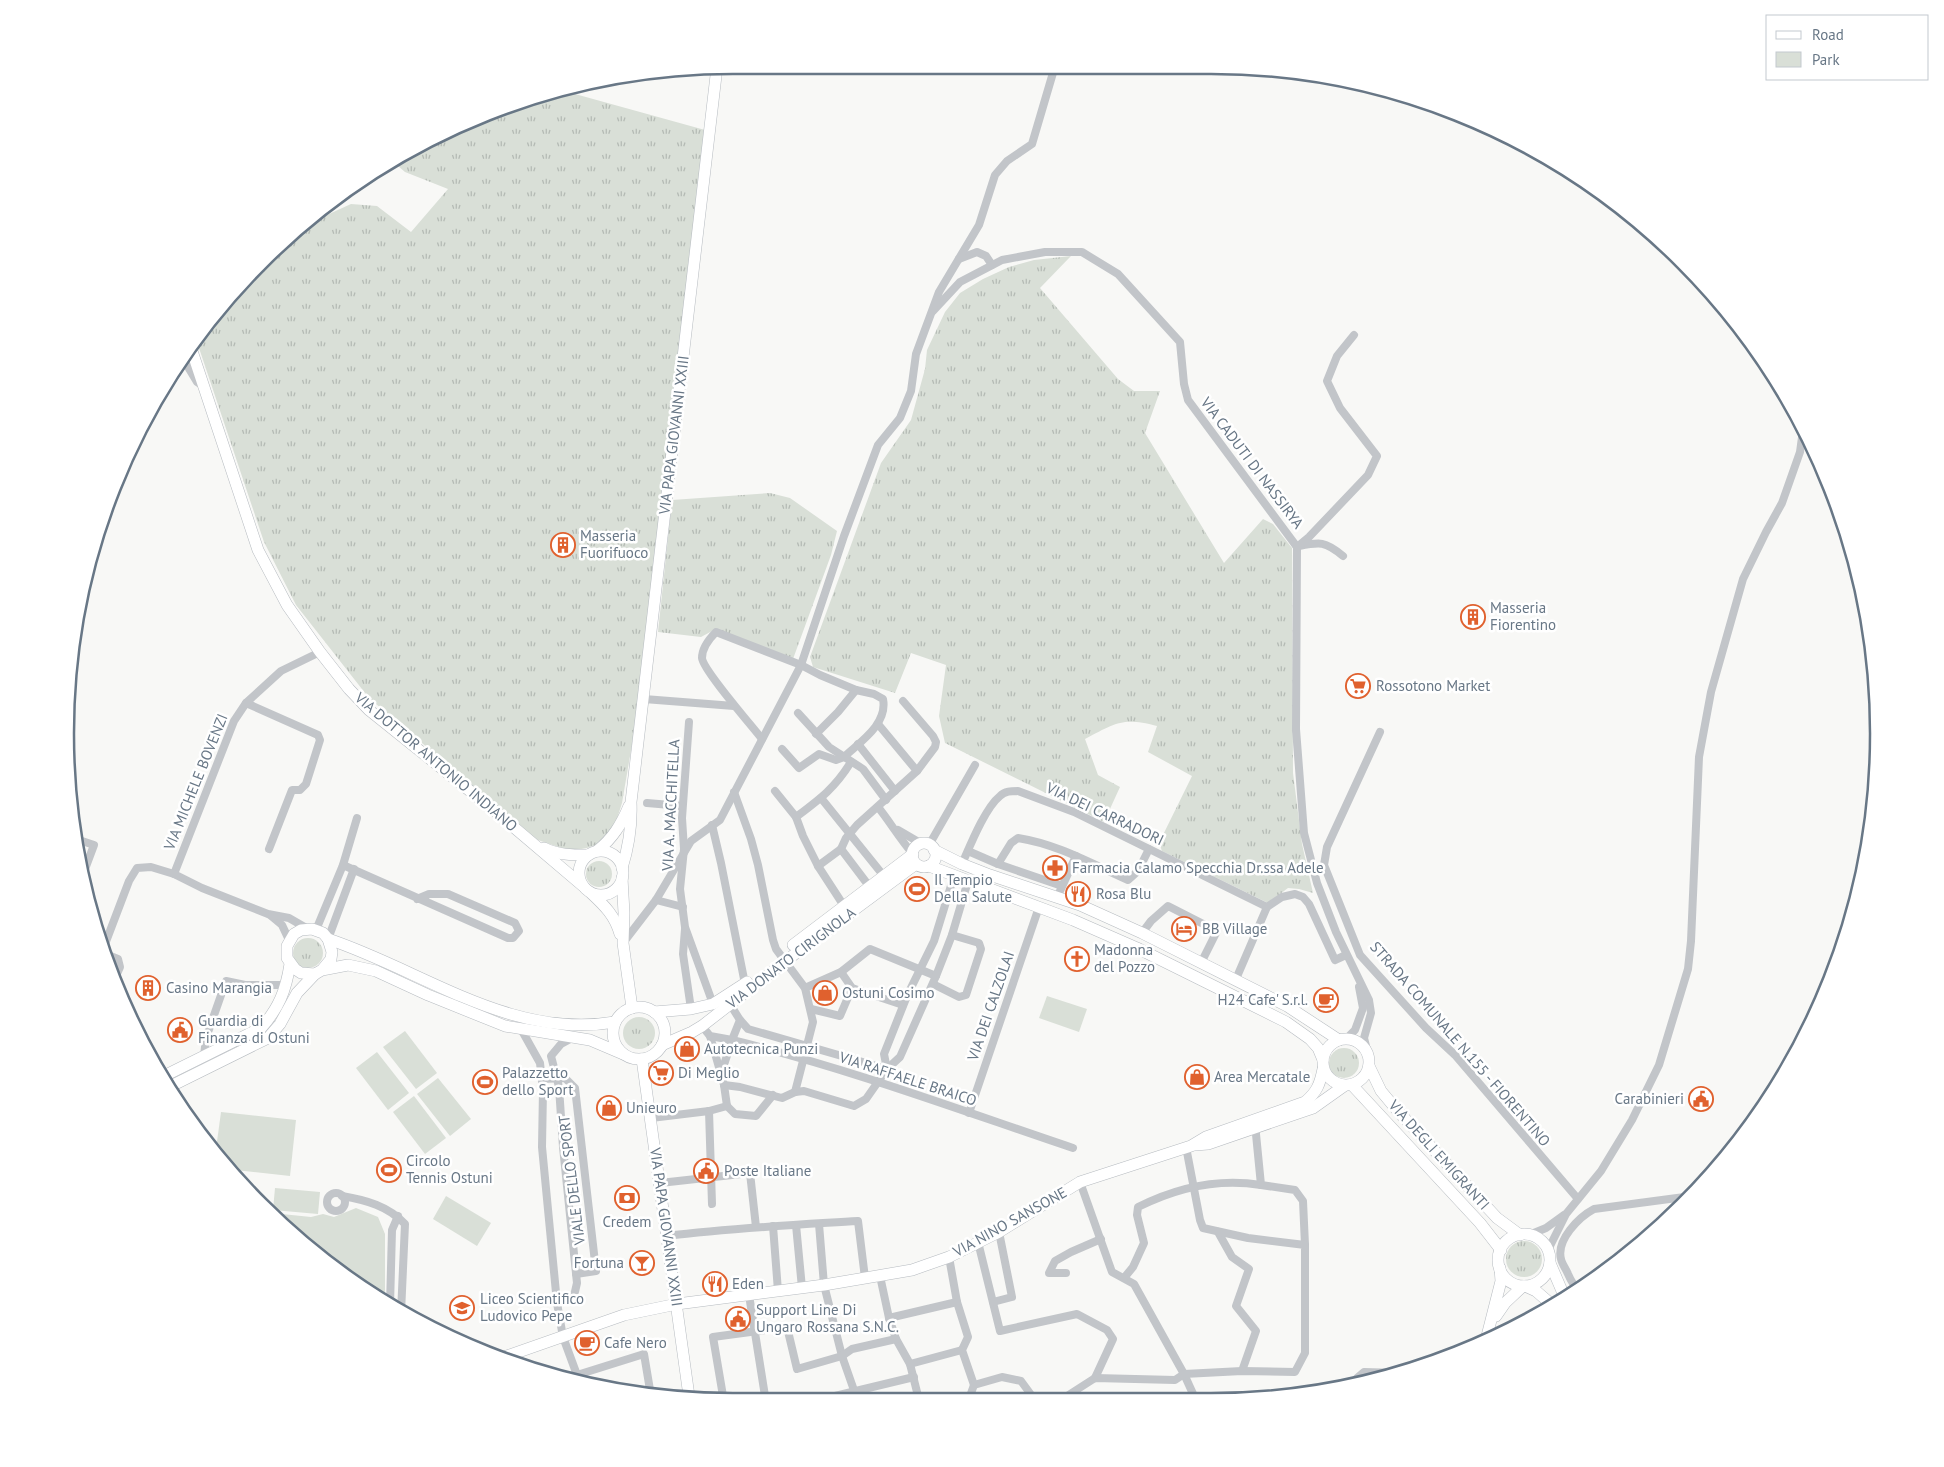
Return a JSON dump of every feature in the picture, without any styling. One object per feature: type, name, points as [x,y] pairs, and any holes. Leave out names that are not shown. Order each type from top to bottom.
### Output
[{"type":"main road","name":"VIA PAPA GIOVANNI XXIII","points":[[632,1008],[623,943],[622,873],[632,821],[631,802],[716,74]]},
{"type":"main road","name":"VIA DOTTOR ANTONIO INDIANO","points":[[193,355],[238,495],[258,550],[286,605],[320,652],[349,689],[369,710],[535,844],[587,889]]},
{"type":"main road","name":"VIA PAPA GIOVANNI XXIII","points":[[592,853],[609,841],[622,824],[631,802]]},
{"type":"main road","name":"VIA DOTTOR ANTONIO INDIANO","points":[[535,844],[553,852],[572,855],[592,853]]},
{"type":"main road","points":[[915,859],[916,848],[928,846],[934,861],[928,866]]},
{"type":"main road","name":"VIA DEGLI EMIGRANTI","points":[[928,846],[962,864],[1080,905],[1142,933],[1287,1006],[1342,1040],[1354,1040],[1361,1044],[1366,1050],[1381,1091],[1396,1109],[1497,1218],[1524,1235]]},
{"type":"main road","points":[[592,853],[610,853],[620,862],[622,873],[615,889],[610,892],[597,894],[587,889],[579,873],[583,860],[592,853]]},
{"type":"main road","name":"VIA DEGLI EMIGRANTI","points":[[915,859],[922,867],[928,866],[1073,920],[1137,948],[1286,1022],[1318,1048],[1323,1065],[1331,1081],[1348,1085],[1480,1223],[1500,1250]]},
{"type":"main road","name":"VIA DONATO CIRIGNOLA","points":[[662,1045],[702,1026],[883,875],[915,859]]},
{"type":"main road","name":"VIA DONATO CIRIGNOLA","points":[[654,1012],[691,1009],[713,1004],[783,958],[915,859]]},
{"type":"main road","name":"VIA PAPA GIOVANNI XXIII","points":[[587,889],[607,908],[616,922],[623,943]]},
{"type":"main road","points":[[169,1074],[261,1028],[270,1018],[286,985],[290,964],[286,952],[289,940],[294,934],[312,929],[328,939],[497,1011],[553,1023],[591,1026],[615,1022]]},
{"type":"main road","points":[[175,1084],[268,1038],[280,1024],[297,993],[331,959],[332,952],[328,939]]},
{"type":"main road","points":[[290,964],[301,973],[319,972],[348,965],[376,971],[428,996],[505,1026],[590,1040],[623,1054],[635,1059],[650,1056],[662,1045],[665,1031],[660,1017],[654,1012],[640,1007],[632,1008],[620,1016],[615,1022],[614,1039],[623,1054]]},
{"type":"main road","points":[[1323,1065],[1328,1048],[1342,1040]]},
{"type":"main road","name":"VIA PAPA GIOVANNI XXIII","points":[[642,1059],[689,1392]]},
{"type":"main road","points":[[1348,1085],[1364,1078],[1369,1062]]},
{"type":"main road","name":"VIA NINO SANSONE","points":[[512,1354],[624,1316],[677,1304],[824,1285],[912,1270],[949,1256],[999,1232],[1080,1182],[1188,1146],[1208,1144],[1305,1102],[1319,1087],[1323,1065]]},
{"type":"main road","name":"VIA NINO SANSONE","points":[[1255,1124],[1313,1108],[1348,1085]]},
{"type":"main road","points":[[1489,1331],[1501,1281],[1500,1250],[1512,1238],[1524,1235],[1537,1238],[1548,1250],[1550,1263],[1562,1291]]},
{"type":"main road","points":[[1492,1321],[1504,1302],[1524,1286],[1539,1281],[1544,1276],[1550,1263]]},
{"type":"main road","points":[[1500,1268],[1509,1281],[1536,1291],[1547,1301]]},
{"type":"street","points":[[623,943],[656,900],[691,841],[720,820],[801,665],[844,536],[878,445],[900,418],[912,391],[916,354],[939,292],[979,226],[995,175],[1007,162],[1032,144],[1054,74]]},
{"type":"street","points":[[959,259],[977,252],[986,256],[992,265]]},
{"type":"street","name":"VIA CADUTI DI NASSIRYA","points":[[933,311],[960,282],[1002,260],[1045,252],[1082,252],[1118,274],[1180,342],[1184,384],[1188,400],[1297,547],[1296,729],[1304,834],[1317,883],[1346,955],[1369,1000],[1372,1013],[1364,1038],[1369,1062]]},
{"type":"street","points":[[950,274],[960,282]]},
{"type":"street","points":[[1297,547],[1309,537],[1368,475],[1377,456],[1340,408],[1327,381],[1337,356],[1354,335]]},
{"type":"street","points":[[186,365],[197,382],[205,388]]},
{"type":"street","points":[[1548,1250],[1566,1214],[1601,1171],[1632,1120],[1659,1065],[1688,968],[1699,757],[1710,692],[1743,579],[1782,503],[1800,452],[1801,441]]},
{"type":"street","points":[[1297,547],[1319,542],[1331,546],[1343,556]]},
{"type":"street","points":[[762,739],[734,706],[706,668],[702,659],[707,640],[716,632],[801,665],[856,690],[874,694],[883,699],[885,708],[878,724],[844,757],[836,760],[819,754],[798,768],[782,749]]},
{"type":"street","name":"VIA MICHELE BOVENZI","points":[[174,874],[234,721],[246,703],[281,671],[320,652]]},
{"type":"street","points":[[816,734],[856,690]]},
{"type":"street","points":[[644,699],[734,706]]},
{"type":"street","points":[[818,866],[841,849],[850,833],[917,771],[936,747],[936,742],[903,702]]},
{"type":"street","points":[[246,703],[318,735],[320,740],[306,784],[300,790],[292,790],[269,848]]},
{"type":"street","points":[[798,713],[829,747],[863,769],[886,800]]},
{"type":"street","name":"VIA A. MACCHITELLA","points":[[685,927],[680,889],[684,854],[682,806],[689,722]]},
{"type":"street","points":[[878,724],[917,771]]},
{"type":"street","name":"STRADA COMUNALE N.155 - FIORENTINO","points":[[1380,732],[1327,847],[1324,866],[1360,955],[1426,1028],[1455,1055],[1578,1199]]},
{"type":"street","points":[[858,744],[895,791]]},
{"type":"street","points":[[796,817],[821,798],[841,779],[851,762]]},
{"type":"street","points":[[894,828],[905,836],[928,846],[975,765]]},
{"type":"street","points":[[775,791],[796,817],[818,866],[844,906]]},
{"type":"street","name":"VIA DEI CARRADORI","points":[[962,864],[988,811],[999,796],[1008,791],[1018,791],[1074,812],[1267,907]]},
{"type":"street","points":[[734,792],[751,839],[772,940],[805,988],[811,1009],[813,1022],[795,1092]]},
{"type":"street","points":[[821,798],[883,875]]},
{"type":"street","points":[[647,803],[682,806]]},
{"type":"street","points":[[878,806],[915,859]]},
{"type":"street","points":[[107,939],[129,881],[137,868],[151,867],[174,874],[202,888],[268,914],[288,918],[312,929],[343,865],[357,818]]},
{"type":"street","points":[[712,825],[722,862],[745,984]]},
{"type":"street","points":[[998,864],[1012,843],[1018,838],[1054,847],[1128,880],[1138,870],[1149,849]]},
{"type":"street","points":[[83,841],[94,845],[87,865]]},
{"type":"street","points":[[841,849],[869,886]]},
{"type":"street","points":[[968,851],[998,864],[1062,886]]},
{"type":"street","points":[[1057,898],[1076,856]]},
{"type":"street","points":[[343,865],[417,899],[508,938],[513,938],[519,932],[515,923],[448,894],[430,894],[417,899]]},
{"type":"street","points":[[328,939],[354,869]]},
{"type":"street","points":[[886,1069],[884,1054],[903,1005],[934,941],[954,876]]},
{"type":"street","points":[[724,1085],[740,1087],[782,1098],[795,1092],[804,1091],[854,1106],[866,1099],[886,1069],[900,1057],[933,984],[952,934],[968,881]]},
{"type":"street","points":[[1236,979],[1267,907],[1282,897],[1295,894],[1303,897],[1313,912],[1335,960],[1346,955]]},
{"type":"street","points":[[656,900],[682,908]]},
{"type":"street","points":[[1142,933],[1151,921],[1168,906],[1217,930],[1201,962]]},
{"type":"street","name":"VIA DEI CALZOLAI","points":[[969,1113],[1039,908]]},
{"type":"street","points":[[268,914],[282,925],[289,940]]},
{"type":"street","points":[[685,927],[713,1004]]},
{"type":"street","points":[[685,927],[684,954],[691,1009]]},
{"type":"street","points":[[933,984],[959,997],[966,995],[981,949],[979,943],[952,934]]},
{"type":"street","points":[[805,988],[841,972],[870,949],[936,976]]},
{"type":"street","points":[[113,957],[118,959],[120,967],[118,971]]},
{"type":"street","points":[[841,972],[852,988],[903,1005]]},
{"type":"street","name":"VIA CADUTI DI NASSIRYA","points":[[1342,1040],[1355,1030],[1363,1008],[1358,980]]},
{"type":"street","points":[[204,1056],[206,1038],[226,981],[245,986],[286,985]]},
{"type":"street","points":[[811,1009],[840,1016],[852,988]]},
{"type":"street","points":[[721,1074],[740,1020],[730,1004]]},
{"type":"street","name":"VIA RAFFAELE BRAICO","points":[[740,1020],[748,1029],[886,1069]]},
{"type":"street","points":[[702,1026],[710,1036],[724,1085],[727,1106],[735,1114],[756,1116],[773,1096]]},
{"type":"street","name":"VIALE DELLO SPORT","points":[[521,1029],[540,1062],[544,1090],[542,1147],[557,1303],[563,1337],[577,1374]]},
{"type":"street","name":"VIA RAFFAELE BRAICO","points":[[710,1036],[732,1040],[904,1089],[1073,1148]]},
{"type":"street","name":"VIALE DELLO SPORT","points":[[557,1303],[574,1296],[577,1283],[557,1079],[551,1056],[561,1044],[572,1038]]},
{"type":"street","name":"VIALE DELLO SPORT","points":[[557,1079],[565,1078],[575,1088],[594,1245],[596,1271],[576,1274]]},
{"type":"street","points":[[542,1079],[557,1079]]},
{"type":"street","points":[[650,1118],[709,1111],[727,1106]]},
{"type":"street","points":[[709,1111],[712,1204]]},
{"type":"street","points":[[1255,1124],[1262,1185]]},
{"type":"street","points":[[1188,1146],[1200,1220],[1203,1228],[1305,1245]]},
{"type":"street","points":[[660,1183],[750,1173],[756,1227]]},
{"type":"street","points":[[1080,1182],[1112,1272],[1134,1284],[1193,1393]]},
{"type":"street","points":[[1072,1393],[1096,1378],[1175,1380],[1184,1374],[1242,1371],[1295,1372],[1305,1353],[1305,1245],[1302,1201],[1295,1190],[1241,1182],[1194,1187],[1138,1207],[1137,1215],[1144,1243],[1133,1267],[1124,1278]]},
{"type":"street","points":[[342,1196],[362,1199],[379,1205],[398,1216],[405,1224],[401,1303]]},
{"type":"street","points":[[1572,1285],[1561,1258],[1561,1246],[1566,1236],[1584,1214],[1594,1209],[1679,1198]]},
{"type":"street","points":[[1524,1235],[1546,1228],[1566,1214]]},
{"type":"street","points":[[390,1296],[392,1230],[398,1216]]},
{"type":"street","points":[[668,1236],[756,1227],[858,1221],[865,1278]]},
{"type":"street","points":[[819,1224],[824,1285],[842,1356],[855,1393]]},
{"type":"street","points":[[774,1226],[778,1291]]},
{"type":"street","points":[[796,1226],[802,1288]]},
{"type":"street","points":[[993,1302],[1012,1297],[999,1232]]},
{"type":"street","points":[[1218,1232],[1232,1257],[1249,1270],[1236,1306],[1256,1331],[1242,1371]]},
{"type":"street","points":[[1066,1273],[1049,1273],[1055,1261],[1101,1239]]},
{"type":"street","points":[[978,1242],[1000,1331],[1077,1314],[1107,1330],[1113,1339],[1096,1378]]},
{"type":"street","points":[[949,1256],[957,1302],[968,1337],[962,1350],[974,1385],[971,1393]]},
{"type":"street","points":[[880,1276],[889,1318],[896,1339],[910,1364],[917,1393]]},
{"type":"street","points":[[749,1295],[764,1393]]},
{"type":"street","points":[[889,1318],[957,1302]]},
{"type":"street","points":[[722,1393],[713,1338],[787,1327],[797,1369],[842,1356],[852,1349],[896,1339]]},
{"type":"street","points":[[910,1364],[962,1350]]},
{"type":"street","name":"VIALE DELLO SPORT","points":[[578,1375],[644,1354],[650,1388]]},
{"type":"street","points":[[1358,1376],[1364,1372],[1375,1372]]},
{"type":"street","points":[[858,1393],[914,1377]]},
{"type":"street","points":[[974,1385],[1002,1377],[1021,1382],[1030,1393]]},
{"type":"green space","points":[[573,94],[705,130],[636,721],[622,803],[615,825],[598,844],[587,848],[570,851],[535,839],[369,698],[296,605],[264,542],[199,348],[237,298],[298,237],[324,216],[351,204],[377,206],[411,232],[448,189],[405,172],[398,166],[442,142],[481,124],[521,109]]},
{"type":"green space","points":[[1071,256],[1040,288],[1118,379],[1134,391],[1160,391],[1145,433],[1224,563],[1263,519],[1273,524],[1292,548],[1293,773],[1302,844],[1313,893],[1288,888],[1268,903],[1162,851],[1159,843],[1192,776],[1148,752],[1157,726],[1135,722],[1120,723],[1112,725],[1085,739],[1098,775],[1120,787],[1104,822],[945,743],[939,716],[946,665],[911,653],[895,693],[813,667],[810,657],[881,463],[911,420],[925,369],[927,350],[945,312],[960,293],[983,279],[1009,267],[1034,260]]},
{"type":"green space","points":[[770,493],[790,498],[837,531],[831,555],[793,659],[714,630],[701,637],[658,632],[672,500]]},
{"type":"green space","points":[[599,861],[608,865],[612,874],[608,883],[599,887],[590,883],[586,874],[590,865]]},
{"type":"green space","points":[[308,938],[314,939],[322,947],[322,959],[314,967],[308,968],[302,967],[294,959],[293,953],[294,947],[302,939]]},
{"type":"green space","points":[[1047,996],[1087,1009],[1079,1032],[1039,1018]]},
{"type":"green space","points":[[639,1017],[651,1021],[655,1033],[651,1045],[639,1049],[627,1045],[623,1033],[627,1021]]},
{"type":"green space","points":[[405,1031],[437,1073],[416,1089],[383,1047]]},
{"type":"green space","points":[[1344,1048],[1350,1049],[1358,1057],[1358,1069],[1350,1077],[1344,1078],[1338,1077],[1330,1069],[1329,1063],[1330,1057],[1338,1049]]},
{"type":"green space","points":[[377,1052],[409,1093],[388,1110],[356,1068]]},
{"type":"green space","points":[[438,1078],[471,1119],[450,1136],[417,1094]]},
{"type":"green space","points":[[414,1096],[446,1138],[425,1154],[393,1112]]},
{"type":"green space","points":[[221,1112],[296,1120],[290,1176],[238,1170],[217,1143]]},
{"type":"green space","points":[[275,1188],[320,1192],[318,1214],[278,1210],[273,1206]]},
{"type":"green space","points":[[446,1196],[491,1223],[477,1246],[433,1219]]},
{"type":"green space","points":[[356,1208],[378,1217],[385,1234],[385,1293],[332,1257],[281,1214],[311,1217],[323,1214],[334,1217]]},
{"type":"green space","points":[[1524,1241],[1537,1246],[1542,1259],[1537,1272],[1524,1277],[1511,1272],[1506,1259],[1511,1246]]},
{"type":"place","name":"Masseria Fuorifuoco","points":[[563,545]]},
{"type":"place","name":"Masseria Fiorentino","points":[[1473,617]]},
{"type":"place","name":"Rossotono Market","points":[[1358,686]]},
{"type":"place","name":"Farmacia Calamo Specchia Dr.ssa Adele","points":[[1055,868]]},
{"type":"place","name":"Il Tempio Della Salute","points":[[917,889]]},
{"type":"place","name":"Rosa Blu","points":[[1078,894]]},
{"type":"place","name":"BB Village","points":[[1184,929]]},
{"type":"place","name":"Madonna del Pozzo","points":[[1077,959]]},
{"type":"place","name":"Casino Marangia","points":[[148,988]]},
{"type":"place","name":"Ostuni Cosimo","points":[[825,993]]},
{"type":"place","name":"H24 Cafe' S.r.l.","points":[[1326,1000]]},
{"type":"place","name":"Guardia di Finanza di Ostuni","points":[[180,1030]]},
{"type":"place","name":"Autotecnica Punzi","points":[[687,1049]]},
{"type":"place","name":"Di Meglio","points":[[661,1073]]},
{"type":"place","name":"Area Mercatale","points":[[1197,1077]]},
{"type":"place","name":"Palazzetto dello Sport","points":[[485,1082]]},
{"type":"place","name":"Carabinieri","points":[[1701,1099]]},
{"type":"place","name":"Unieuro","points":[[609,1108]]},
{"type":"place","name":"Circolo Tennis Ostuni","points":[[389,1170]]},
{"type":"place","name":"Poste Italiane","points":[[706,1171]]},
{"type":"place","name":"Credem","points":[[627,1198]]},
{"type":"place","name":"Fortuna","points":[[642,1263]]},
{"type":"place","name":"Eden","points":[[715,1284]]},
{"type":"place","name":"Liceo Scientifico Ludovico Pepe","points":[[462,1308]]},
{"type":"place","name":"Support Line Di Ungaro Rossana S.N.C.","points":[[738,1319]]},
{"type":"place","name":"Cafe Nero","points":[[587,1343]]}]
